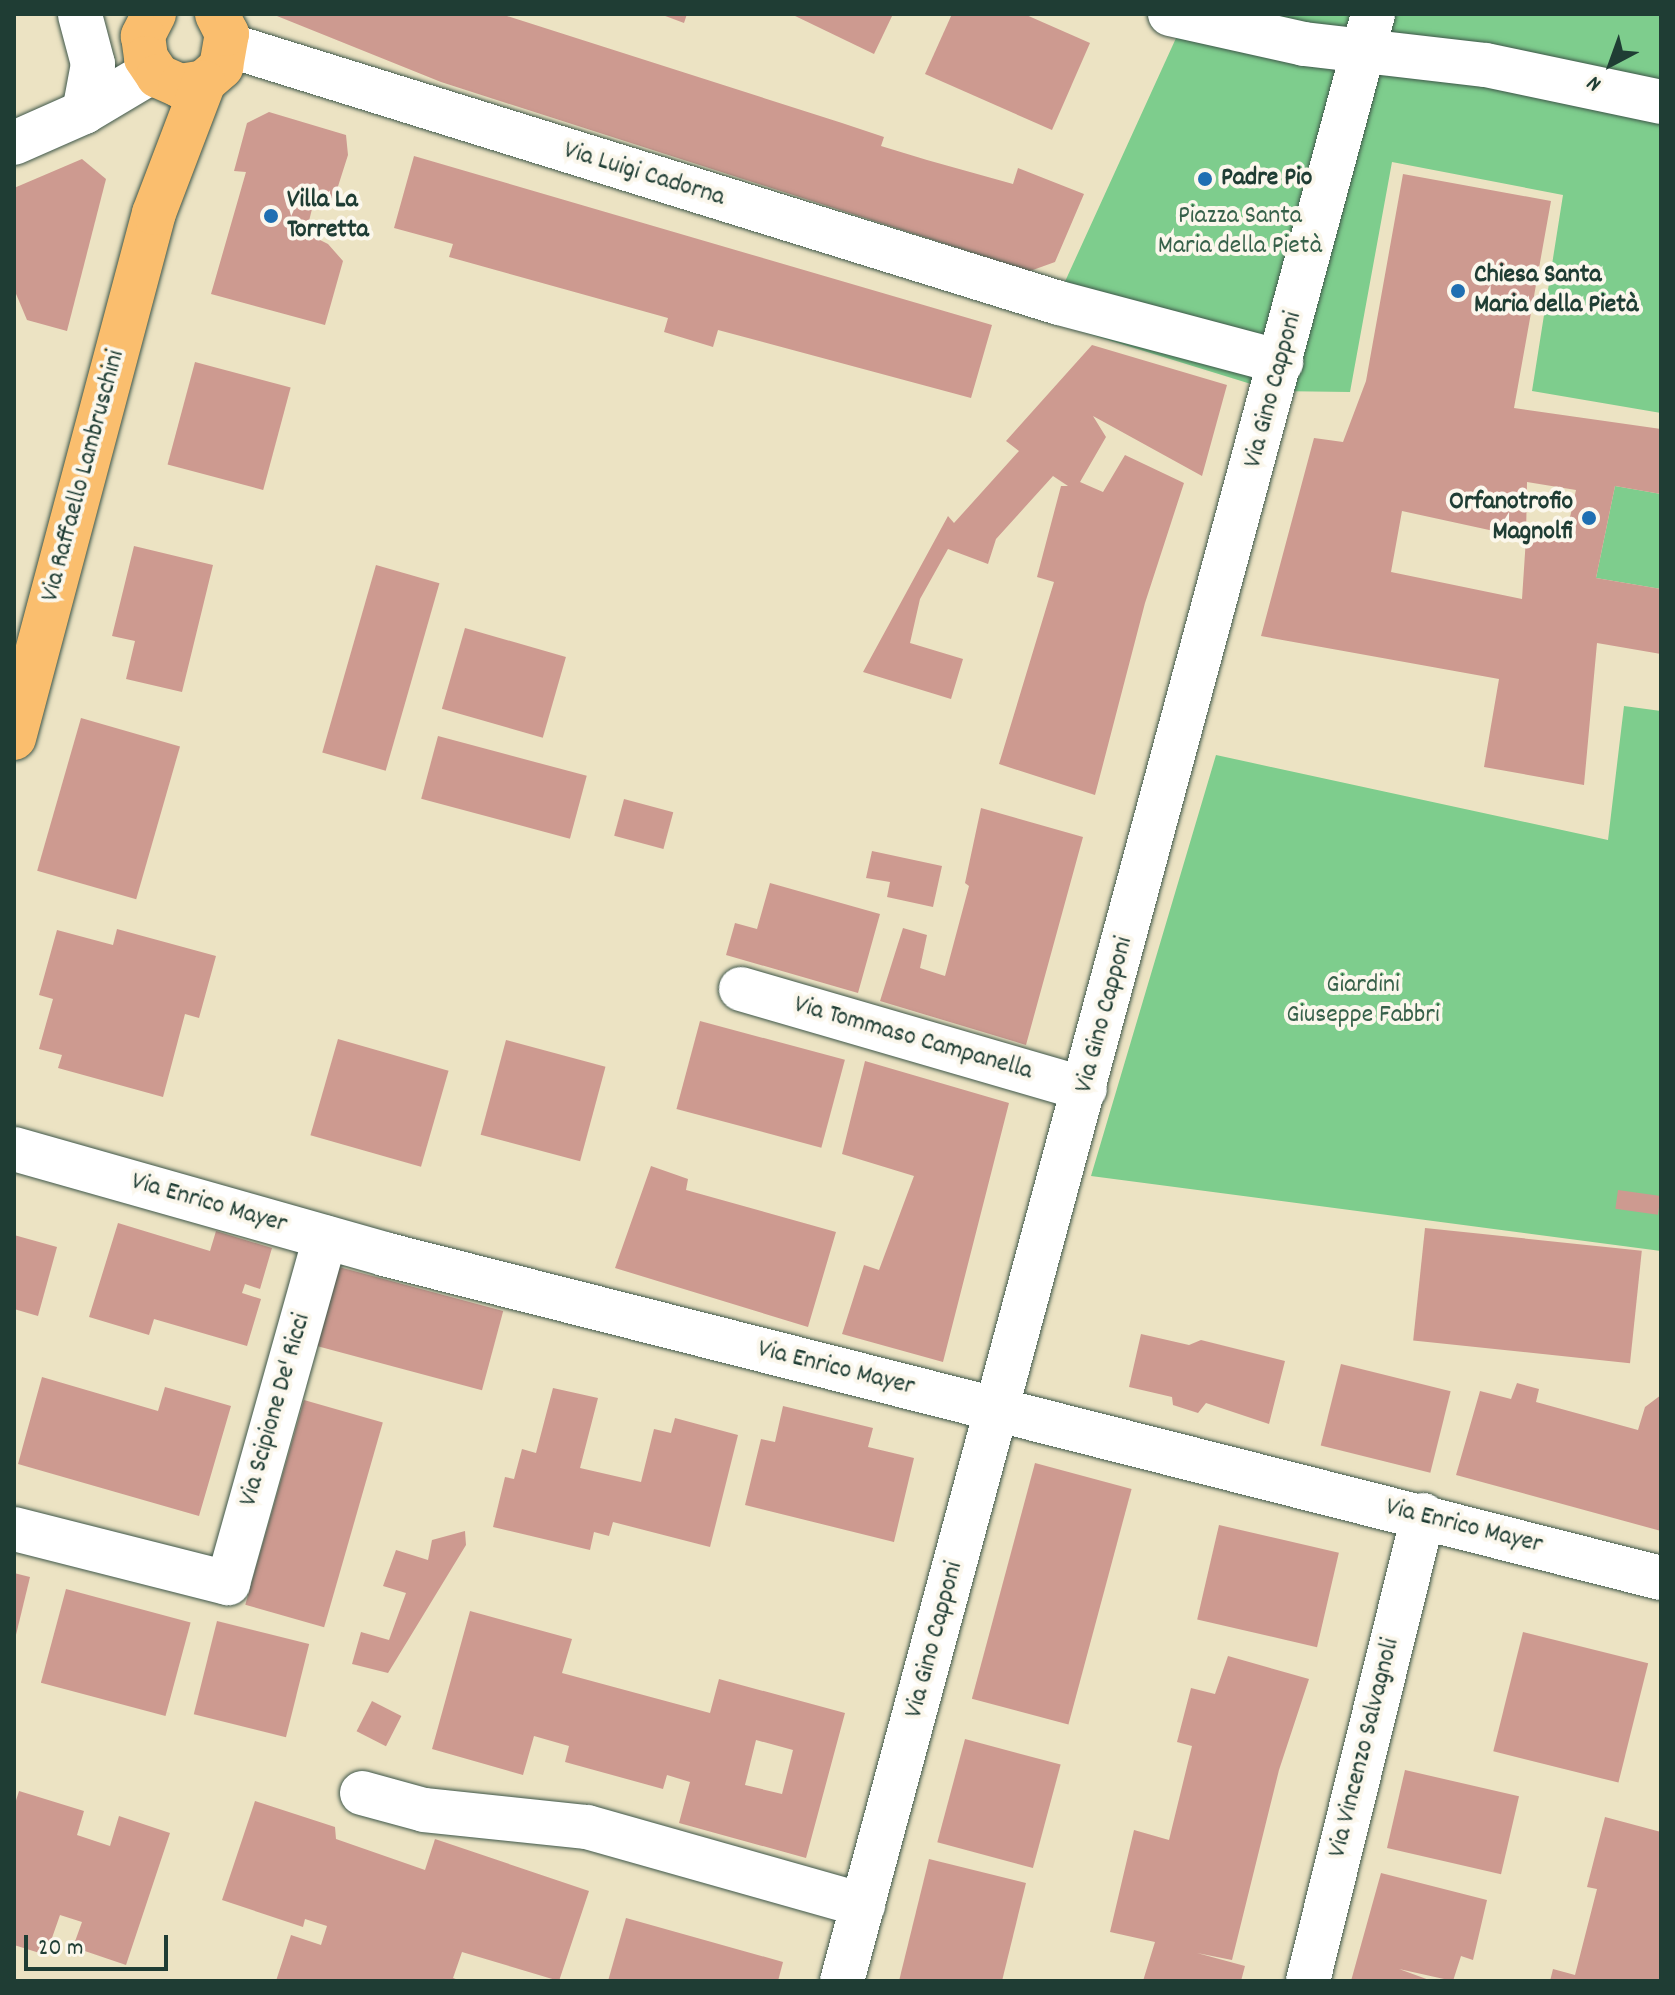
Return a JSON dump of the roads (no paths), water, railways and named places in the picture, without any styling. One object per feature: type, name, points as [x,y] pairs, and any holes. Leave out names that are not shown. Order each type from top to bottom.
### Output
[{"type":"main road","points":[[154,213],[204,82],[221,67],[220,22]]},
{"type":"main road","points":[[152,49],[180,86],[204,82]]},
{"type":"main road","points":[[152,49],[154,213]]},
{"type":"main road","name":"Via Raffaello Lambruschini","points":[[14,738],[154,213]]},
{"type":"street","points":[[1170,14],[1304,44],[1370,31],[1486,65],[1661,102]]},
{"type":"street","points":[[14,143],[84,112],[152,49],[79,15]]},
{"type":"street","points":[[79,15],[93,64],[84,112]]},
{"type":"street","name":"Via Luigi Cadorna","points":[[220,22],[1059,303],[1281,362]]},
{"type":"street","name":"Via Gino Capponi","points":[[842,1981],[1370,31]]},
{"type":"street","name":"Via Tommaso Campanella","points":[[741,989],[1085,1089]]},
{"type":"street","name":"Via Enrico Mayer","points":[[14,1149],[325,1237],[997,1411],[1423,1515],[1661,1578]]},
{"type":"street","name":"Via Scipione De' Ricci","points":[[14,1529],[228,1583],[325,1237]]},
{"type":"street","name":"Via Vincenzo Salvagnoli","points":[[1308,1981],[1423,1515]]},
{"type":"street","points":[[362,1793],[424,1810],[587,1827],[863,1905]]},
{"type":"place","name":"Padre Pio","points":[[1205,179]]},
{"type":"place","name":"Villa La Torretta","points":[[271,216]]},
{"type":"place","name":"Chiesa Santa Maria della Pietà","points":[[1458,291]]},
{"type":"place","name":"Orfanotrofio Magnolfi","points":[[1589,518]]},
{"type":"park label","name":"Piazza Santa Maria della Pietà","points":[[1240,232]]},
{"type":"park label","name":"Giardini Giuseppe Fabbri","points":[[1363,1001]]}]
